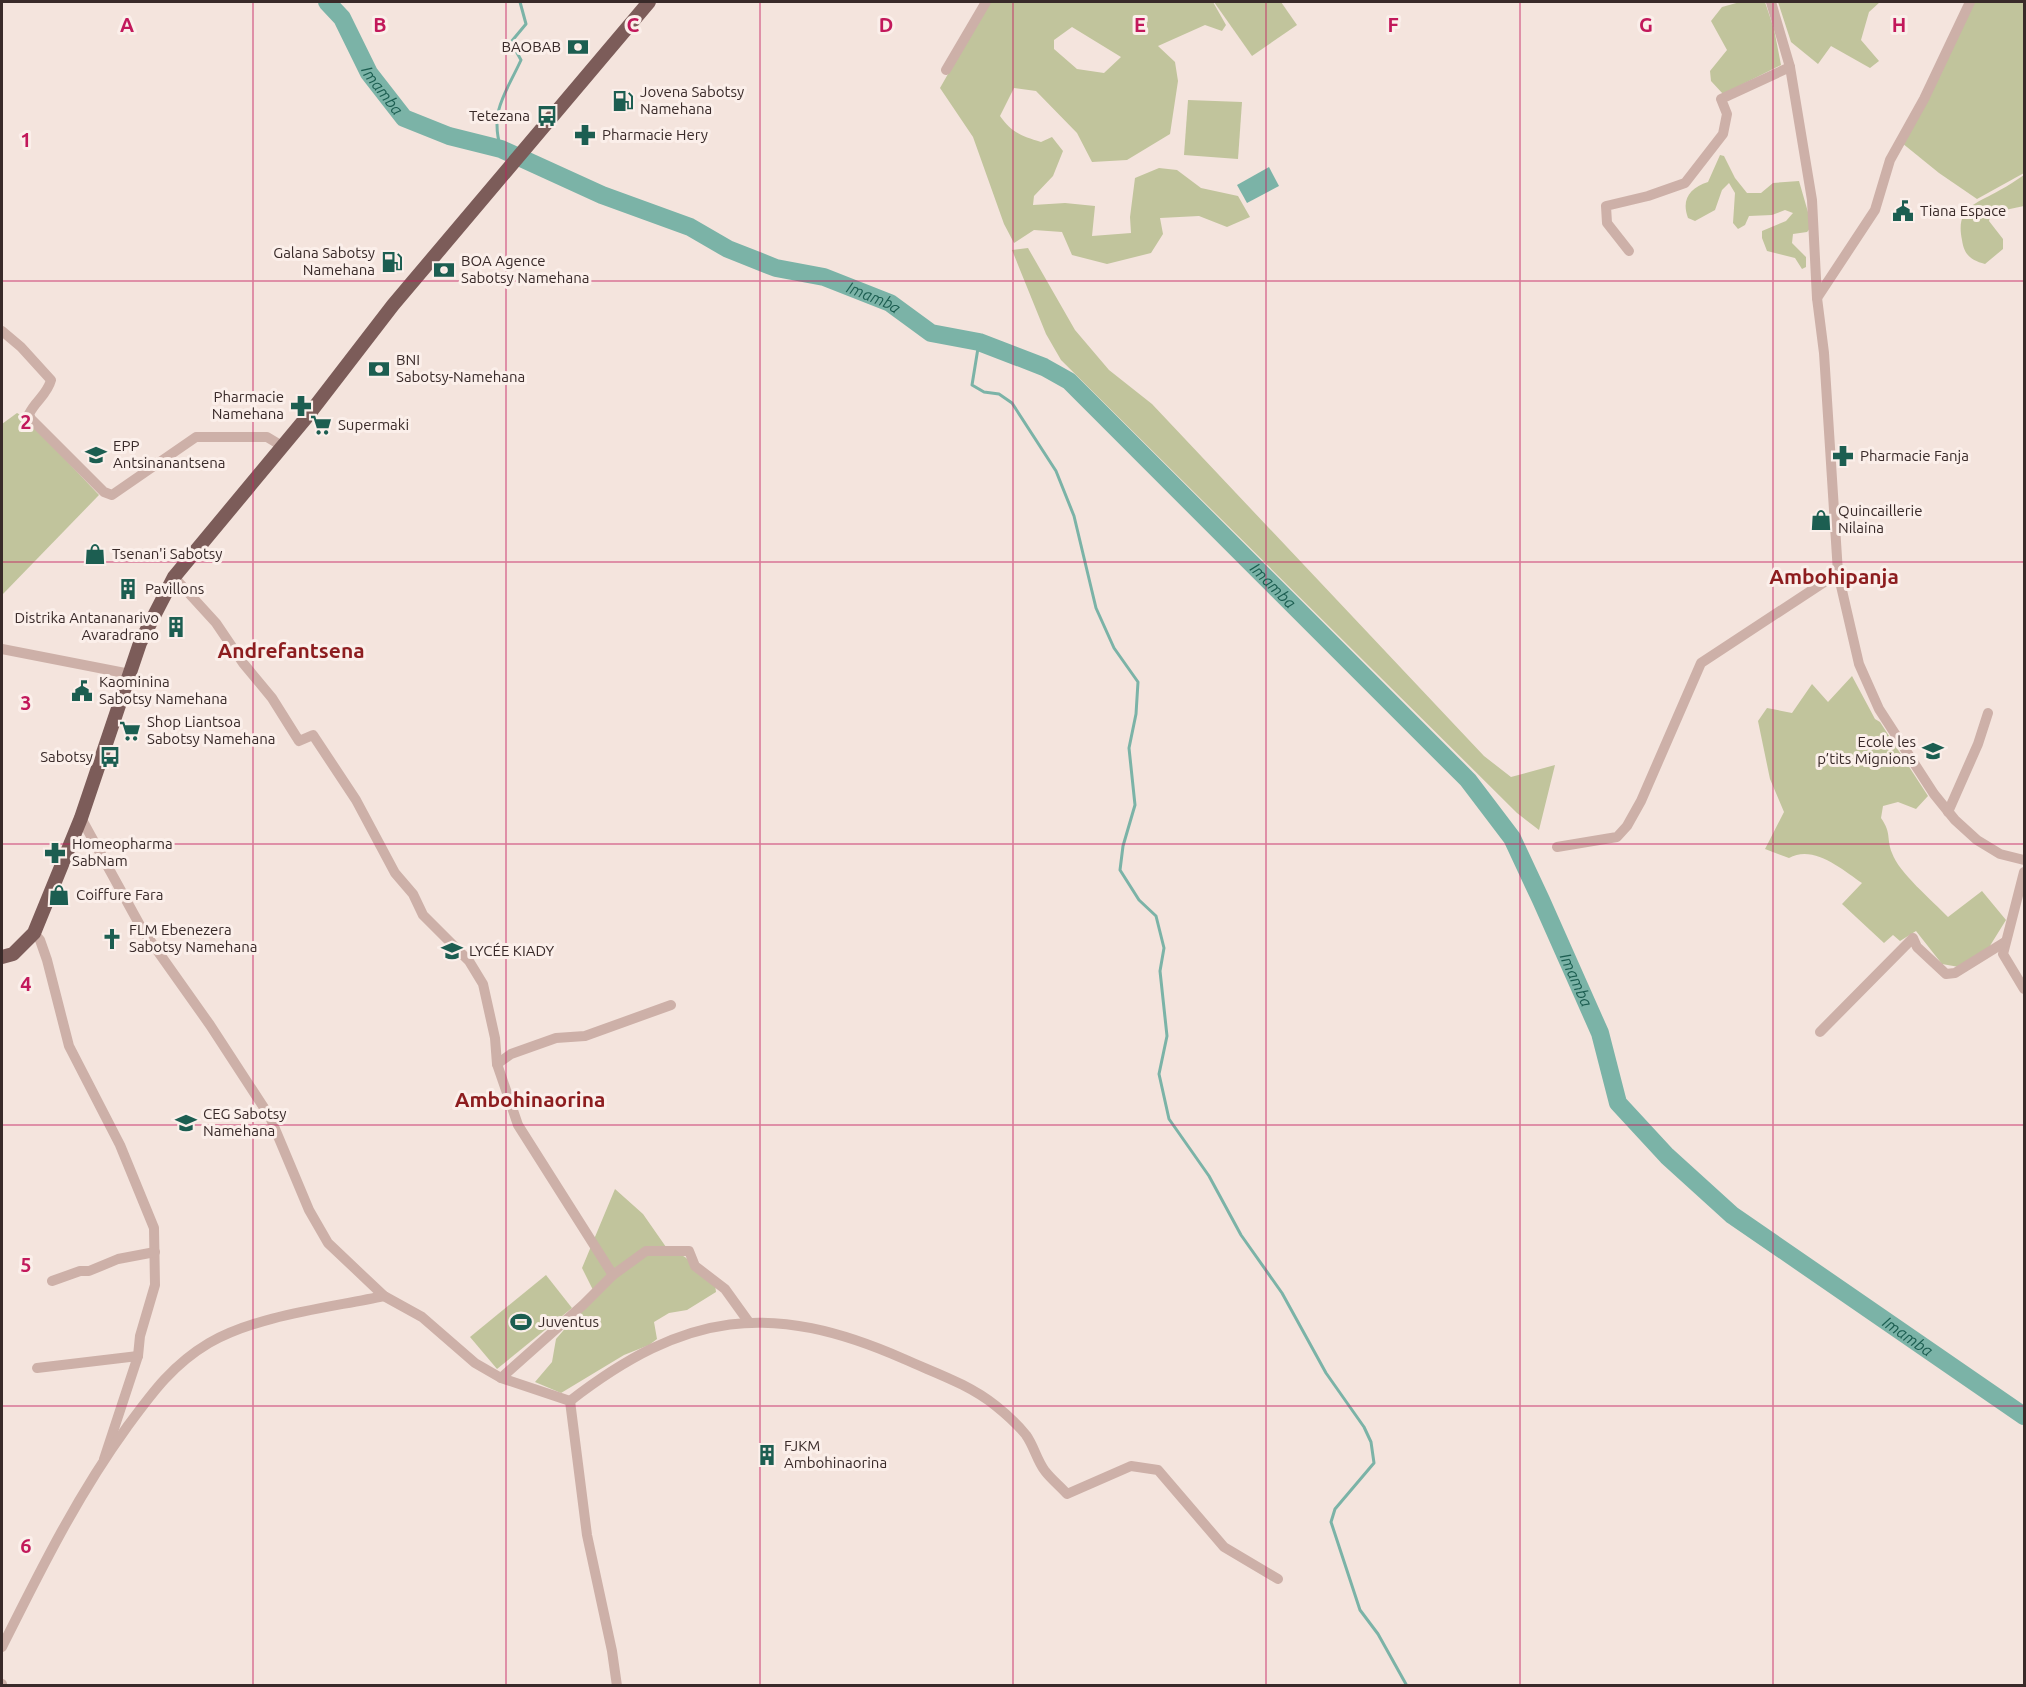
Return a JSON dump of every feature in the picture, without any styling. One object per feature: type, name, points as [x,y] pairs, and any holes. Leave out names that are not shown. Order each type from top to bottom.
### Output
[{"type":"main road","points":[[2,957],[14,954],[34,933],[81,818],[143,637],[174,577],[282,446],[393,305],[649,2]]},
{"type":"street","points":[[946,70],[986,2]]},
{"type":"street","points":[[1771,2],[1790,67],[1812,200],[1816,298],[1824,353],[1838,573],[1858,664],[1879,709],[1948,812],[1977,840],[2000,854],[2025,860]]},
{"type":"street","points":[[1816,298],[1875,210],[1890,160],[1924,99],[1970,2]]},
{"type":"street","points":[[1629,251],[1607,223],[1606,206],[1648,196],[1685,183],[1723,134],[1727,114],[1721,99],[1790,67]]},
{"type":"street","points":[[2,331],[21,347],[51,380],[48,393],[29,414],[31,418],[104,492],[112,495],[196,437],[267,437],[282,446]]},
{"type":"street","points":[[1557,847],[1617,837],[1628,826],[1641,801],[1701,663],[1838,573]]},
{"type":"street","points":[[174,577],[216,623],[243,663],[272,698],[299,741],[313,735],[356,800],[396,873],[413,894],[423,915],[469,961],[483,984],[490,1009],[497,1064],[518,1125],[613,1275]]},
{"type":"street","points":[[2,649],[130,674]]},
{"type":"street","points":[[1948,812],[1978,744],[1988,713]]},
{"type":"street","points":[[81,818],[142,929],[210,1025],[270,1117],[309,1210],[328,1243],[384,1296],[422,1317],[475,1363],[501,1378],[570,1401]]},
{"type":"street","points":[[2025,872],[2003,954],[2025,989]]},
{"type":"street","points":[[34,933],[40,940],[47,960],[69,1046],[120,1145],[154,1228],[155,1285],[140,1336],[138,1356],[104,1459]]},
{"type":"street","points":[[1820,1032],[1913,938],[1917,948],[1946,974],[1955,973],[2005,942]]},
{"type":"street","points":[[497,1064],[511,1054],[556,1038],[596,1033],[671,1005]]},
{"type":"street","points":[[501,1378],[613,1275],[646,1251],[689,1251],[695,1266],[725,1289],[747,1321]]},
{"type":"street","points":[[52,1281],[80,1271],[89,1271],[118,1259],[154,1252]]},
{"type":"street","points":[[2,1647],[49,1552],[104,1459],[164,1377],[211,1342],[251,1324],[384,1296]]},
{"type":"street","points":[[570,1401],[605,1374],[665,1344],[707,1328],[747,1321],[796,1323],[859,1339],[957,1381],[996,1406],[1026,1435],[1044,1470],[1067,1494],[1131,1466],[1158,1470],[1224,1546],[1278,1579]]},
{"type":"street","points":[[37,1368],[138,1356]]},
{"type":"street","points":[[570,1401],[587,1535],[612,1651],[617,1686]]},
{"type":"green space","points":[[989,2],[1213,2],[1226,25],[1222,31],[1205,25],[1158,46],[1175,62],[1178,81],[1170,134],[1127,160],[1092,162],[1077,133],[1036,91],[1014,88],[1000,116],[1013,130],[1023,136],[1041,142],[1052,137],[1063,151],[1053,176],[1034,196],[1033,205],[1065,203],[1095,206],[1092,236],[1131,233],[1130,217],[1135,178],[1159,168],[1177,170],[1201,188],[1238,196],[1250,217],[1227,227],[1199,216],[1160,218],[1163,234],[1151,253],[1107,264],[1072,255],[1062,232],[1034,230],[1014,243],[1004,224],[973,137],[940,88]],"holes":[[[1072,27],[1121,57],[1104,73],[1077,69],[1054,49],[1054,40]]]},
{"type":"green space","points":[[1214,2],[1281,2],[1297,25],[1252,56]]},
{"type":"green space","points":[[1740,2],[1765,2],[1774,29],[1781,65],[1723,94],[1711,81],[1710,71],[1727,50],[1711,21],[1722,7]]},
{"type":"green space","points":[[1778,2],[1880,2],[1869,12],[1861,40],[1879,61],[1870,68],[1831,46],[1818,64],[1791,42]]},
{"type":"green space","points":[[1972,2],[2024,2],[2024,173],[1977,199],[1939,173],[1902,143]]},
{"type":"green space","points":[[1188,100],[1242,102],[1238,159],[1184,155]]},
{"type":"green space","points":[[1720,155],[1724,156],[1735,178],[1747,193],[1761,193],[1773,183],[1799,181],[1812,226],[1807,232],[1793,234],[1792,243],[1806,257],[1806,267],[1802,269],[1795,258],[1767,251],[1762,238],[1762,231],[1786,221],[1793,213],[1785,210],[1772,215],[1749,216],[1745,225],[1738,229],[1733,223],[1735,193],[1729,183],[1722,190],[1715,210],[1695,221],[1688,218],[1686,205],[1689,195],[1696,187],[1708,182]]},
{"type":"green space","points":[[2024,175],[2024,206],[1991,213],[1989,221],[2003,239],[2003,249],[1985,264],[1975,261],[1966,253],[1962,240],[1962,220],[1965,213],[1976,203]]},
{"type":"green space","points":[[1028,248],[1075,330],[1109,370],[1152,404],[1484,756],[1511,777],[1555,765],[1539,830],[1517,813],[1061,360],[1046,334],[1012,250]]},
{"type":"green space","points":[[17,413],[26,418],[99,495],[2,595],[2,424]]},
{"type":"green space","points":[[1852,676],[1875,719],[1880,722],[1928,796],[1916,809],[1898,802],[1883,806],[1881,818],[1887,828],[1890,848],[1901,869],[1948,917],[1982,891],[2006,920],[1988,949],[1959,967],[1942,964],[1916,931],[1900,941],[1893,935],[1884,943],[1842,904],[1862,883],[1836,865],[1817,856],[1798,854],[1789,858],[1765,849],[1784,812],[1770,779],[1758,721],[1767,708],[1792,713],[1812,684],[1828,702]]},
{"type":"green space","points":[[615,1189],[643,1214],[666,1247],[685,1257],[715,1284],[716,1292],[687,1310],[669,1313],[654,1322],[657,1339],[649,1345],[624,1355],[561,1393],[535,1382],[552,1362],[556,1339],[595,1294],[582,1268]]},
{"type":"green space","name":"Juventus","points":[[546,1275],[572,1308],[497,1369],[470,1337]]},
{"type":"water","points":[[1269,167],[1279,186],[1247,203],[1237,185]]},
{"type":"waterway","name":"Imamba","points":[[327,2],[342,18],[369,73],[404,118],[449,136],[501,149],[602,195],[690,227],[728,249],[776,268],[824,277],[890,303],[931,333],[979,342],[1044,367],[1069,381],[1468,780],[1512,838],[1541,900],[1600,1033],[1618,1103],[1667,1156],[1732,1215],[2024,1416]]},
{"type":"waterway","points":[[501,149],[498,136],[498,113],[521,60],[511,42],[526,24],[520,2]]},
{"type":"waterway","points":[[979,342],[972,385],[984,392],[999,394],[1012,403],[1056,471],[1074,516],[1096,608],[1114,648],[1138,682],[1136,714],[1129,748],[1135,805],[1123,846],[1120,870],[1139,900],[1156,916],[1164,948],[1160,971],[1167,1036],[1159,1074],[1169,1119],[1209,1176],[1241,1235],[1282,1293],[1326,1373],[1364,1427],[1371,1442],[1374,1463],[1335,1509],[1331,1522],[1360,1610],[1378,1634],[1407,1686]]},
{"type":"place","name":"BAOBAB","points":[[578,47]]},
{"type":"place","name":"Jovena Sabotsy Namehana","points":[[623,101]]},
{"type":"place","name":"Tetezana","points":[[547,116]]},
{"type":"place","name":"Pharmacie Hery","points":[[585,135]]},
{"type":"place","name":"Tiana Espace","points":[[1903,211]]},
{"type":"place","name":"Galana Sabotsy Namehana","points":[[392,262]]},
{"type":"place","name":"BOA Agence Sabotsy Namehana","points":[[444,270]]},
{"type":"place","name":"BNI Sabotsy-Namehana","points":[[379,369]]},
{"type":"place","name":"Pharmacie Namehana","points":[[301,406]]},
{"type":"place","name":"Supermaki","points":[[321,425]]},
{"type":"place","name":"EPP Antsinanantsena","points":[[96,455]]},
{"type":"place","name":"Pharmacie Fanja","points":[[1843,456]]},
{"type":"place","name":"Quincaillerie Nilaina","points":[[1821,520]]},
{"type":"place","name":"Tsenan'i Sabotsy","points":[[95,554]]},
{"type":"place","name":"Pavillons","points":[[128,589]]},
{"type":"place","name":"Distrika Antananarivo Avaradrano","points":[[176,627]]},
{"type":"place","name":"Kaominina Sabotsy Namehana","points":[[82,691]]},
{"type":"place","name":"Shop Liantsoa Sabotsy Namehana","points":[[130,731]]},
{"type":"place","name":"Ecole les p’tits Mignions","points":[[1933,751]]},
{"type":"place","name":"Sabotsy","points":[[110,757]]},
{"type":"place","name":"Homeopharma SabNam","points":[[55,853]]},
{"type":"place","name":"Coiffure Fara","points":[[59,895]]},
{"type":"place","name":"FLM Ebenezera Sabotsy Namehana","points":[[112,939]]},
{"type":"place","name":"LYCÉE KIADY","points":[[452,951]]},
{"type":"place","name":"CEG Sabotsy Namehana","points":[[186,1123]]},
{"type":"place","name":"Juventus","points":[[521,1322]]},
{"type":"place","name":"FJKM Ambohinaorina","points":[[767,1455]]},
{"type":"district","name":"Ambohipanja","points":[[1834,577]]},
{"type":"district","name":"Andrefantsena","points":[[291,651]]},
{"type":"district","name":"Ambohinaorina","points":[[530,1100]]}]
